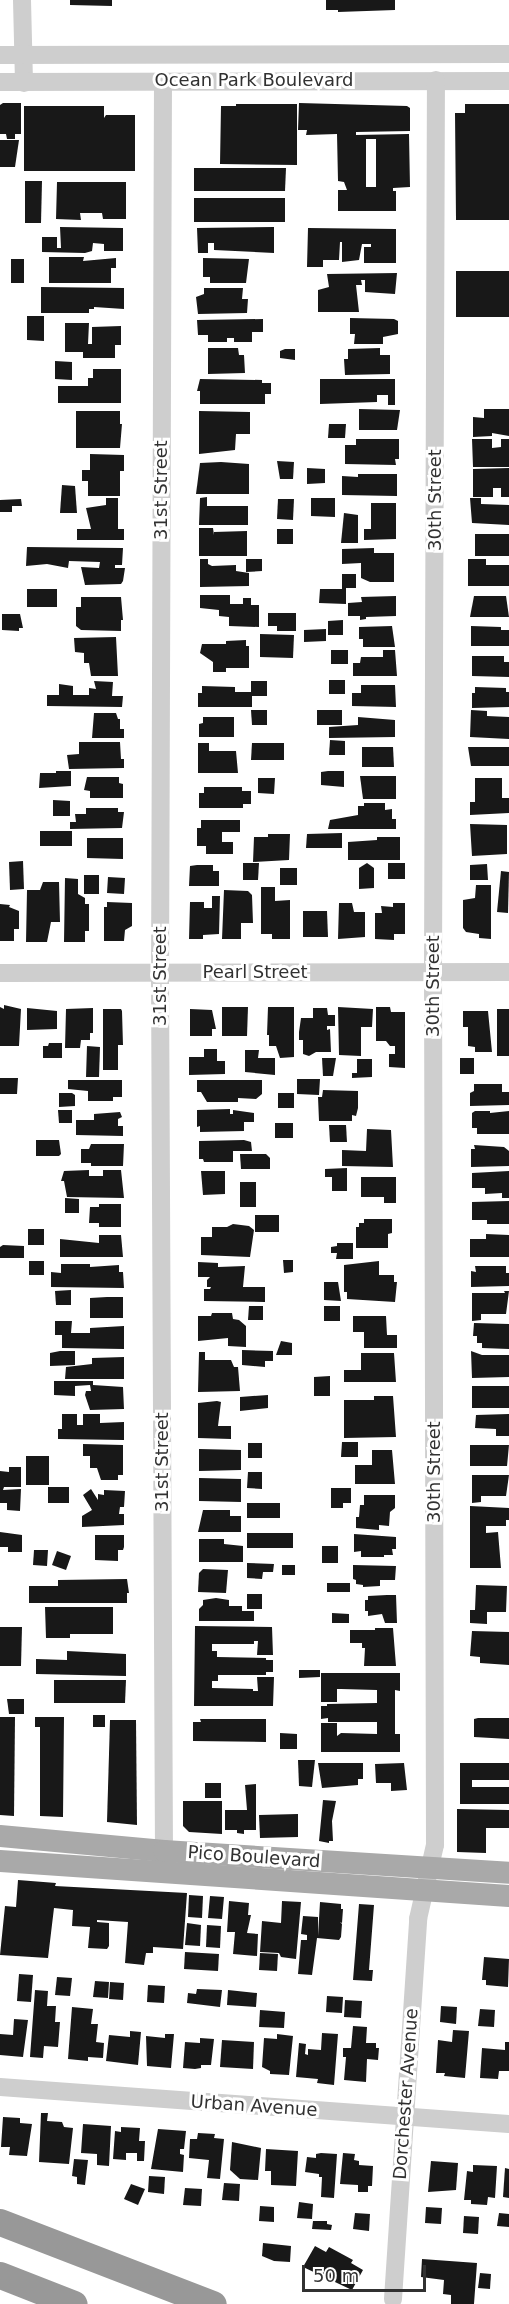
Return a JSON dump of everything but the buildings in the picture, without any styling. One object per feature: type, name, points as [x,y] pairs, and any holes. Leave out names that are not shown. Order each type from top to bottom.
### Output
[{"type":"highway","points":[[0,2222],[213,2304]]},
{"type":"highway","points":[[0,2275],[74,2304]]},
{"type":"highway","points":[[0,2291],[42,2304]]},
{"type":"main road","name":"Pico Boulevard","points":[[0,1836],[164,1861],[424,1890],[509,1896]]},
{"type":"main road","name":"Pico Boulevard","points":[[0,1861],[164,1861],[430,1868],[509,1873]]},
{"type":"street","points":[[22,0],[24,83]]},
{"type":"street","name":"Ocean Park Boulevard","points":[[0,56],[509,54]]},
{"type":"street","name":"31st Street","points":[[163,80],[160,973],[164,1861]]},
{"type":"street","name":"30th Street","points":[[424,1890],[435,1845],[433,972],[436,80]]},
{"type":"street","name":"Ocean Park Boulevard","points":[[0,82],[509,81]]},
{"type":"street","name":"Pearl Street","points":[[0,973],[509,972]]},
{"type":"street","name":"Dorchester Avenue","points":[[393,2299],[418,1919],[424,1890]]},
{"type":"street","name":"Urban Avenue","points":[[0,2086],[509,2124]]}]
